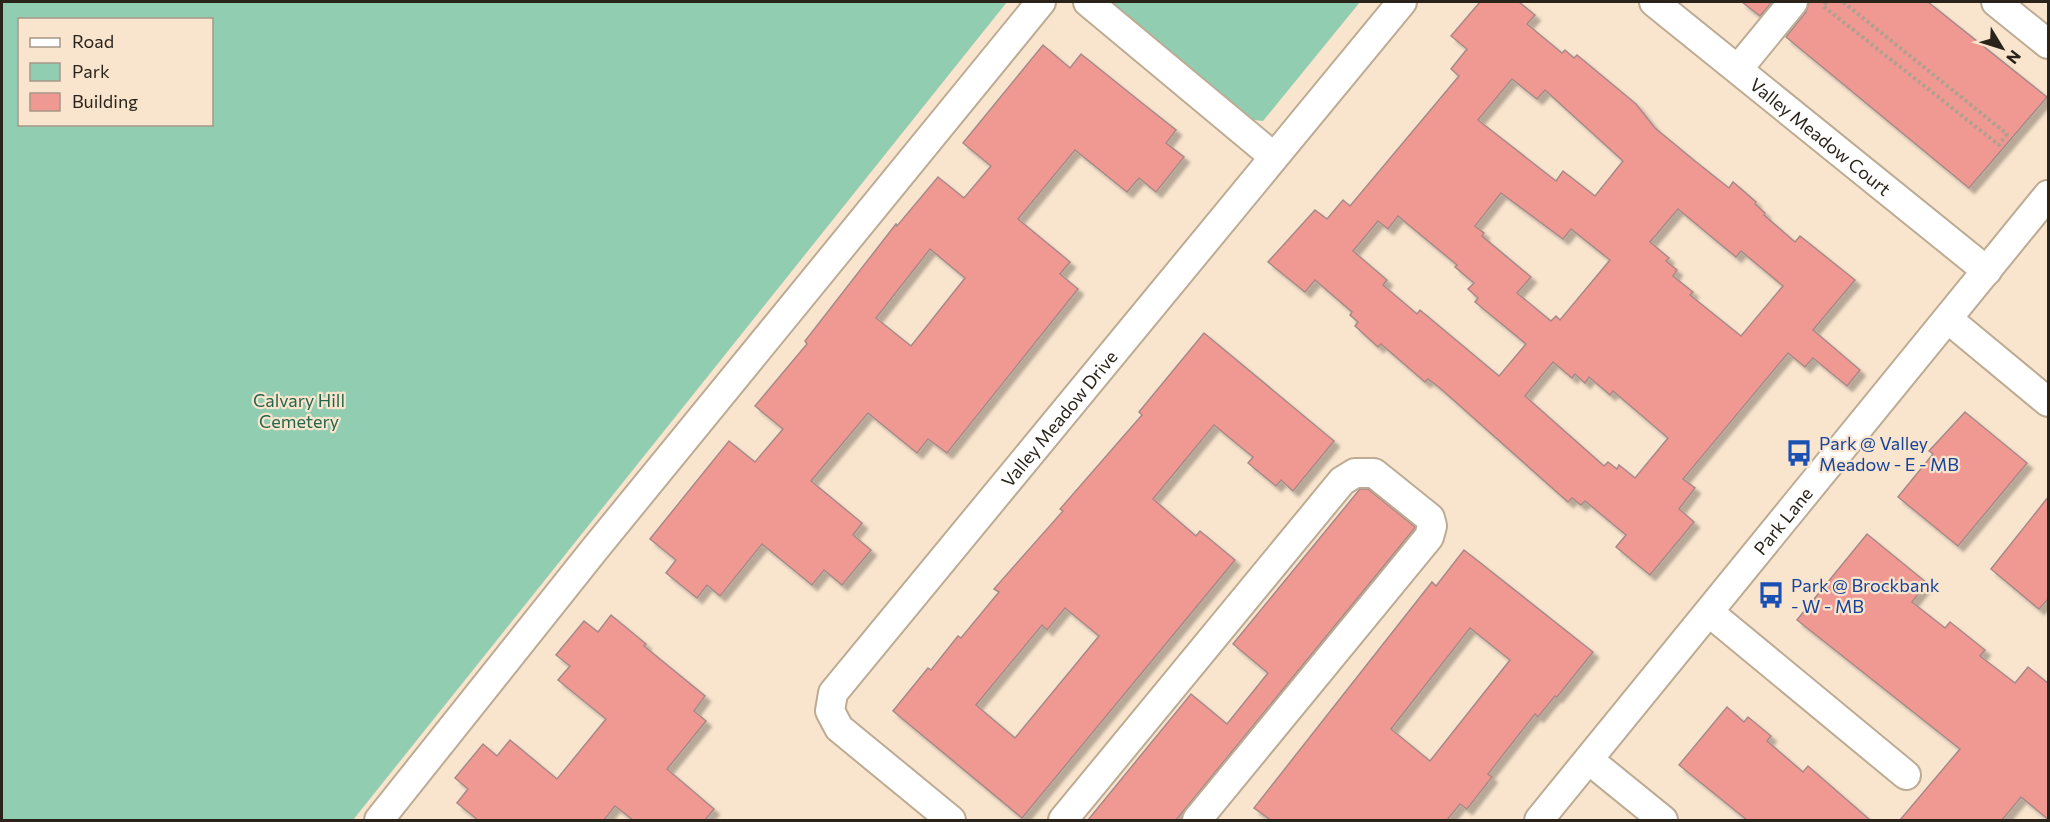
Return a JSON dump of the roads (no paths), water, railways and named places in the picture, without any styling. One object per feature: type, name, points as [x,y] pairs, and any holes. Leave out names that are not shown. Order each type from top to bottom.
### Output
[{"type":"street","points":[[379,820],[594,550],[1041,2]]},
{"type":"street","points":[[1088,2],[1274,157]]},
{"type":"street","name":"Valley Meadow Drive","points":[[951,820],[839,728],[830,711],[833,693],[1402,2]]},
{"type":"street","name":"Valley Meadow Court","points":[[1654,2],[1987,271]]},
{"type":"street","points":[[1738,69],[1793,2]]},
{"type":"street","points":[[1996,2],[2049,44]]},
{"type":"street","name":"Park Lane","points":[[1539,820],[2049,195]]},
{"type":"street","points":[[1948,319],[2049,402]]},
{"type":"street","points":[[1063,820],[1342,481],[1355,472],[1374,473],[1430,518],[1432,526],[1429,537],[1197,820]]},
{"type":"street","points":[[1710,613],[1906,775]]},
{"type":"street","points":[[1589,760],[1663,820]]},
{"type":"place","name":"Park @ Valley Meadow - E - MB","points":[[1799,453]]},
{"type":"place","name":"Park @ Brockbank - W - MB","points":[[1771,595]]},
{"type":"park label","name":"Calvary Hill Cemetery","points":[[299,410]]}]
